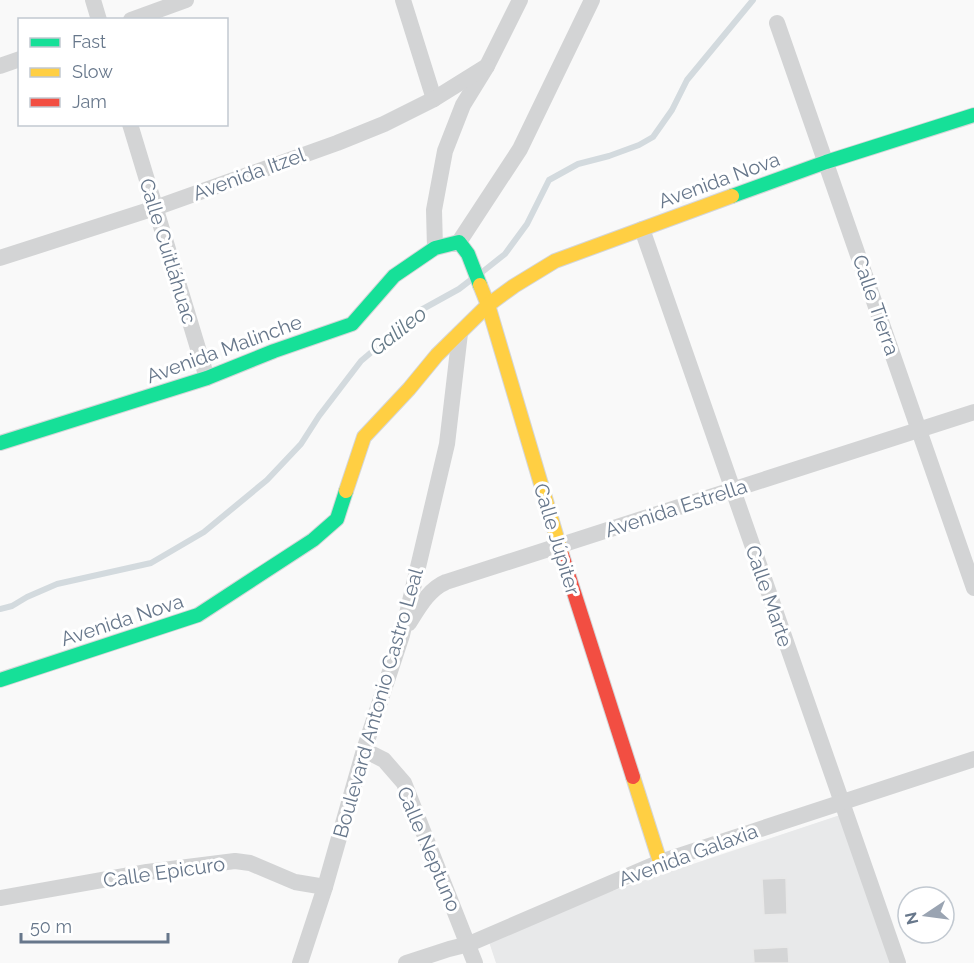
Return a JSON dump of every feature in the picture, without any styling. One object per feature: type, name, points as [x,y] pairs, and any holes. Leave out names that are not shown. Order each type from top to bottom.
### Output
[{"type":"street","points":[[93,0],[98,18]]},
{"type":"street","points":[[136,18],[186,0]]},
{"type":"street","points":[[403,0],[434,99]]},
{"type":"street","points":[[520,0],[487,66],[463,105],[445,151],[434,210],[435,248],[464,248],[520,149],[592,0]]},
{"type":"street","name":"Calle Tierra","points":[[777,22],[974,588]]},
{"type":"street","points":[[0,66],[18,60]]},
{"type":"street","name":"Avenida Itzel","points":[[0,258],[155,208],[337,143],[384,124],[434,99],[487,66]]},
{"type":"street","name":"Avenida Nova","points":[[0,680],[198,615],[313,540],[337,519],[364,437],[437,355],[488,305],[555,261],[826,162],[974,115]]},
{"type":"street","name":"Calle Cuitláhuac","points":[[131,126],[207,378]]},
{"type":"street","name":"Calle Marte","points":[[642,229],[731,490],[898,963]]},
{"type":"street","name":"Avenida Malinche","points":[[0,443],[207,378],[274,351],[352,324],[394,276],[435,248]]},
{"type":"street","name":"Calle Júpiter","points":[[464,248],[488,305],[559,546],[660,862]]},
{"type":"street","name":"Boulevard Antonio Castro Leal","points":[[300,963],[325,887],[364,750],[402,635],[447,444],[460,333]]},
{"type":"street","name":"Avenida Estrella","points":[[402,635],[423,601],[438,585],[974,412]]},
{"type":"street","name":"Calle Neptuno","points":[[364,750],[384,760],[404,783],[475,963]]},
{"type":"street","name":"Avenida Galaxia","points":[[406,963],[469,944],[660,862],[974,759]]},
{"type":"street","name":"Calle Epicuro","points":[[0,898],[147,872],[235,861],[250,863],[295,882],[325,887]]},
{"type":"shaded area","points":[[843,814],[893,963],[496,963],[486,933]]},
{"type":"building","points":[[786,878],[787,914],[764,915],[762,879]]},
{"type":"building","points":[[788,947],[789,963],[754,963],[753,949]]},
{"type":"waterway","name":"Galileo","points":[[481,273],[505,254],[527,224],[549,180],[578,164],[609,156],[653,137],[672,110],[687,80],[753,0]]},
{"type":"waterway","name":"Galileo","points":[[0,609],[12,606],[57,584],[151,563],[204,532],[267,480],[301,444],[319,416],[361,361],[421,310],[472,279]]},
{"type":"traffic: fast","points":[[732,196],[826,162],[974,115]]},
{"type":"traffic: fast","points":[[0,443],[207,378],[274,351],[352,324],[394,276],[435,248],[459,242],[468,254],[480,285]]},
{"type":"traffic: fast","points":[[0,680],[198,615],[313,540],[337,519],[346,491]]},
{"type":"traffic: slow","points":[[346,491],[364,437],[437,355],[488,305],[555,261],[732,196]]},
{"type":"traffic: slow","points":[[480,285],[488,305],[562,555]]},
{"type":"traffic: slow","points":[[633,777],[660,862]]},
{"type":"traffic: jam","points":[[562,555],[633,777]]}]
